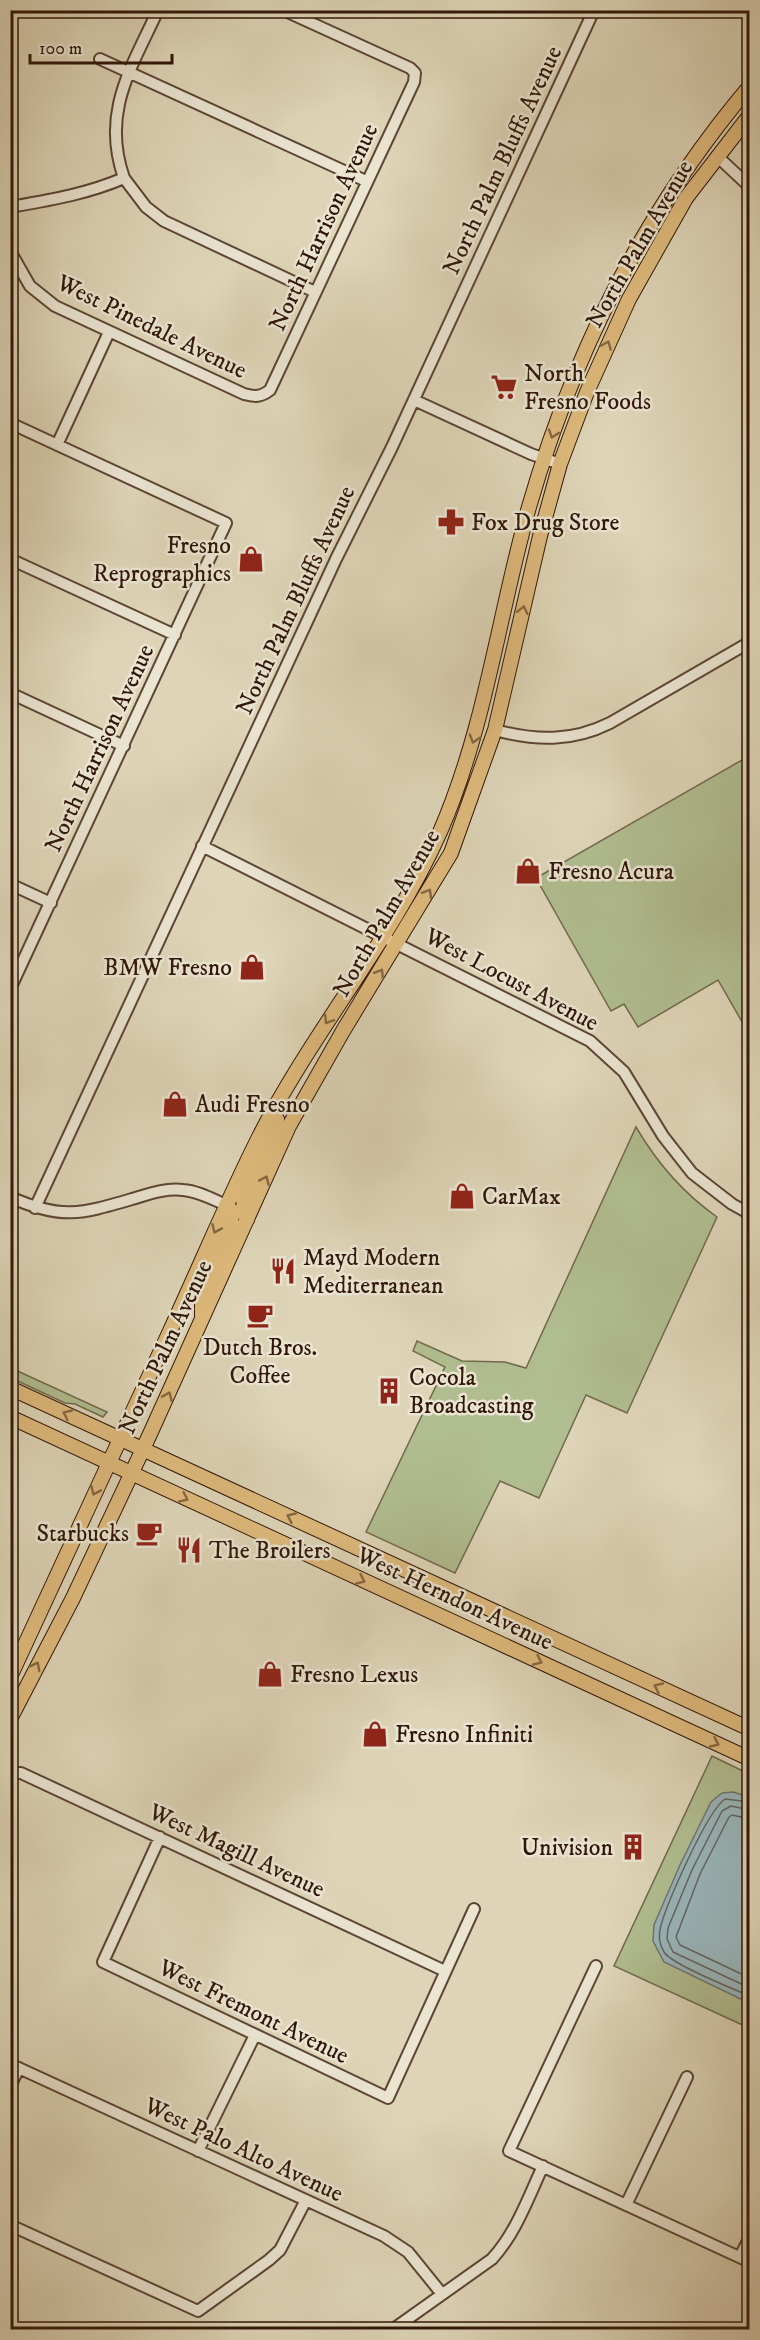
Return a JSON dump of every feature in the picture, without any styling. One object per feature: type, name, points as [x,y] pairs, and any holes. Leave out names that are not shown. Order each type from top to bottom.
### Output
[{"type":"main road","name":"North Palm Avenue","points":[[10,1677],[226,1205],[277,1105],[382,936],[437,837],[461,782],[477,730],[529,510],[544,459],[576,371],[646,229],[704,143],[750,86]]},
{"type":"main road","name":"North Palm Avenue","points":[[10,1719],[73,1598],[289,1126],[343,1031],[398,944],[451,853],[495,730],[540,536],[560,464],[586,392],[610,337],[647,265],[686,198],[750,114]]},
{"type":"main road","points":[[717,156],[714,150],[716,142],[725,130],[724,117]]},
{"type":"main road","points":[[647,265],[662,224],[705,157],[707,149],[704,143]]},
{"type":"main road","points":[[495,730],[489,725],[489,720],[506,640],[507,599]]},
{"type":"main road","points":[[247,1220],[243,1198],[277,1121],[277,1105]]},
{"type":"main road","points":[[201,1321],[202,1294],[231,1226],[232,1211],[226,1205]]},
{"type":"main road","name":"West Herndon Avenue","points":[[10,1388],[750,1729]]},
{"type":"main road","name":"West Herndon Avenue","points":[[10,1417],[750,1759]]},
{"type":"street","points":[[158,10],[120,98],[114,138],[117,158],[124,178],[146,207],[164,221],[315,292]]},
{"type":"street","name":"North Harrison Avenue","points":[[263,395],[276,381],[366,181],[414,82],[415,73],[410,68],[283,10]]},
{"type":"street","name":"North Palm Bluffs Avenue","points":[[36,1208],[202,846],[336,559],[414,400],[594,10]]},
{"type":"street","points":[[100,59],[366,181]]},
{"type":"street","points":[[717,156],[750,187]]},
{"type":"street","points":[[10,207],[74,196],[124,178]]},
{"type":"street","name":"West Pinedale Avenue","points":[[10,251],[30,286],[55,306],[244,394],[254,397],[263,395]]},
{"type":"street","points":[[10,423],[57,446],[109,332]]},
{"type":"street","points":[[414,400],[544,459],[560,464]]},
{"type":"street","name":"North Harrison Avenue","points":[[10,990],[226,524],[57,446]]},
{"type":"street","points":[[10,559],[175,635]]},
{"type":"street","points":[[495,730],[543,739],[586,733],[610,723],[750,642]]},
{"type":"street","points":[[10,693],[124,746]]},
{"type":"street","name":"West Locust Avenue","points":[[202,846],[590,1041],[624,1072],[663,1136],[692,1173],[717,1193],[750,1214]]},
{"type":"street","points":[[10,884],[51,903]]},
{"type":"street","points":[[10,1197],[36,1208],[56,1212],[78,1212],[156,1192],[180,1189],[199,1193],[226,1205]]},
{"type":"street","name":"West Magill Avenue","points":[[10,1773],[21,1773],[445,1971]]},
{"type":"street","name":"West Fremont Avenue","points":[[160,1837],[103,1962],[388,2098],[445,1971]]},
{"type":"street","points":[[445,1971],[474,1909]]},
{"type":"street","points":[[596,1966],[509,2151],[745,2259],[750,2236]]},
{"type":"street","points":[[198,2151],[255,2035]]},
{"type":"street","points":[[10,2086],[14,2066]]},
{"type":"street","name":"West Palo Alto Avenue","points":[[14,2066],[384,2236],[400,2247],[425,2271],[442,2294]]},
{"type":"street","points":[[626,2205],[687,2077]]},
{"type":"street","points":[[392,2330],[492,2259],[510,2237],[543,2166]]},
{"type":"street","points":[[10,2225],[198,2311],[280,2250],[306,2200]]},
{"type":"green space","points":[[749,756],[749,1034],[718,980],[638,1027],[624,1004],[611,1011],[536,878]]},
{"type":"green space","points":[[636,1127],[672,1176],[693,1198],[717,1217],[627,1413],[586,1395],[539,1498],[500,1481],[455,1573],[366,1532],[445,1367],[413,1351],[417,1341],[462,1361],[505,1362],[526,1368]]},
{"type":"green space","points":[[11,1368],[107,1412],[103,1417],[75,1404],[65,1403],[11,1378]]},
{"type":"green space","points":[[712,1756],[749,1774],[749,2028],[614,1966]]},
{"type":"water","points":[[733,1792],[749,1797],[749,2003],[664,1962],[653,1941],[654,1925],[711,1802],[722,1793]]},
{"type":"place","name":"North Fresno Foods","points":[[504,387]]},
{"type":"place","name":"Fox Drug Store","points":[[451,522]]},
{"type":"place","name":"Fresno Reprographics","points":[[251,559]]},
{"type":"place","name":"Fresno Acura","points":[[528,871]]},
{"type":"place","name":"BMW Fresno","points":[[252,967]]},
{"type":"place","name":"Audi Fresno","points":[[175,1104]]},
{"type":"place","name":"CarMax","points":[[462,1196]]},
{"type":"place","name":"Mayd Modern Mediterranean","points":[[283,1271]]},
{"type":"place","name":"Dutch Bros. Coffee","points":[[260,1315]]},
{"type":"place","name":"Cocola Broadcasting","points":[[389,1391]]},
{"type":"place","name":"Starbucks","points":[[149,1533]]},
{"type":"place","name":"The Broilers","points":[[189,1550]]},
{"type":"place","name":"Fresno Lexus","points":[[270,1674]]},
{"type":"place","name":"Fresno Infiniti","points":[[375,1734]]},
{"type":"place","name":"Univision","points":[[633,1847]]}]
